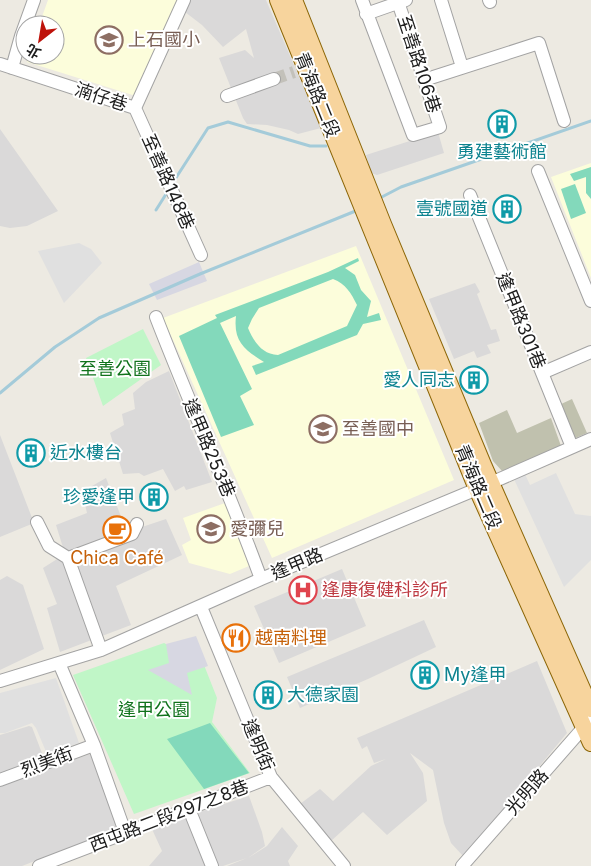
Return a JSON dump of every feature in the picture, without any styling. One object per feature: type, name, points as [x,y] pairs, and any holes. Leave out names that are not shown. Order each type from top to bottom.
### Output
[{"type":"main road","name":"青海路二段","points":[[278,0],[300,70],[362,188]]},
{"type":"main road","name":"青海路二段","points":[[294,0],[377,226],[484,486],[587,723],[591,743]]},
{"type":"main road","name":"青海路二段","points":[[484,486],[591,709]]},
{"type":"street","points":[[6,66],[21,36],[34,0]]},
{"type":"street","name":"湳仔巷","points":[[6,66],[135,108],[184,0]]},
{"type":"street","points":[[362,0],[366,14],[402,1]]},
{"type":"street","points":[[441,0],[462,67]]},
{"type":"street","name":"至善路106巷","points":[[366,14],[413,135],[440,127],[424,80],[402,1]]},
{"type":"street","points":[[424,80],[539,43],[564,121]]},
{"type":"street","points":[[227,96],[274,79]]},
{"type":"street","name":"至善路148巷","points":[[135,108],[201,255]]},
{"type":"street","points":[[538,171],[591,300]]},
{"type":"street","name":"逢甲路301巷","points":[[470,195],[572,447]]},
{"type":"street","name":"逢甲路253巷","points":[[156,317],[187,396],[229,492],[261,579]]},
{"type":"street","points":[[542,374],[591,352]]},
{"type":"street","name":"逢甲路","points":[[0,681],[101,650],[261,579],[591,439]]},
{"type":"street","points":[[37,522],[49,546],[68,558],[101,650]]},
{"type":"street","points":[[68,558],[132,534],[137,524]]},
{"type":"street","name":"逢明街","points":[[201,607],[271,777],[344,866]]},
{"type":"street","points":[[59,663],[94,745],[125,832]]},
{"type":"street","name":"光明路","points":[[462,866],[587,723]]},
{"type":"street","name":"烈美街","points":[[0,780],[94,745]]},
{"type":"street","name":"西屯路二段297之8巷","points":[[39,866],[271,777]]},
{"type":"street","points":[[189,809],[212,866]]},
{"type":"shaded area","name":"上石國小","points":[[48,0],[179,0],[139,97],[37,65],[65,65],[65,15],[43,15]]},
{"type":"shaded area","points":[[190,0],[266,0],[321,128],[298,134],[267,125],[247,124],[219,58],[245,50],[254,58],[246,29],[223,47],[202,25],[185,12]]},
{"type":"shaded area","points":[[0,129],[58,211],[27,226],[10,228],[0,226]]},
{"type":"shaded area","points":[[438,132],[444,153],[377,175],[371,173],[366,155]]},
{"type":"shaded area","points":[[591,163],[591,278],[551,177]]},
{"type":"shaded area","points":[[79,243],[91,249],[102,263],[64,303],[38,251]]},
{"type":"shaded area","name":"至善國中","points":[[356,246],[454,480],[272,558],[163,318]]},
{"type":"shaded area","points":[[199,262],[207,281],[157,300],[149,284]]},
{"type":"shaded area","points":[[475,283],[480,292],[477,294],[491,330],[496,329],[500,341],[487,345],[491,353],[477,358],[474,351],[454,359],[429,299]]},
{"type":"shaded area","points":[[169,371],[212,482],[186,490],[184,486],[175,491],[163,469],[144,476],[139,473],[123,474],[110,433],[124,425],[122,414],[135,409],[133,393],[146,382]]},
{"type":"shaded area","points":[[572,399],[587,433],[573,439],[559,405]]},
{"type":"shaded area","points":[[507,410],[517,433],[551,418],[561,446],[502,471],[493,461],[479,423]]},
{"type":"shaded area","points":[[0,435],[34,523],[0,537]]},
{"type":"shaded area","points":[[524,472],[530,485],[556,473],[575,514],[591,516],[591,560],[564,587],[513,477]]},
{"type":"shaded area","points":[[106,478],[127,532],[166,519],[182,555],[116,586],[131,625],[60,652],[47,608],[57,604],[43,568],[65,554],[56,525],[87,513],[84,500],[92,486]]},
{"type":"shaded area","name":"愛彌兒","points":[[225,503],[249,566],[230,574],[189,563],[182,545],[191,540],[183,518]]},
{"type":"shaded area","points":[[342,569],[366,626],[279,663],[254,606]]},
{"type":"shaded area","points":[[7,576],[23,585],[44,649],[0,670],[0,580]]},
{"type":"shaded area","points":[[424,620],[436,647],[300,708],[287,677]]},
{"type":"shaded area","points":[[196,636],[208,666],[187,673],[192,695],[148,670],[169,663],[166,644]]},
{"type":"shaded area","points":[[537,661],[567,733],[464,857],[451,843],[444,823],[433,770],[410,753],[423,773],[427,801],[387,835],[363,812],[331,841],[300,804],[320,789],[333,801],[371,766],[386,759],[374,763],[367,746],[362,749],[357,738]]},
{"type":"shaded area","points":[[56,678],[79,743],[47,754],[32,723],[0,733],[0,693]]},
{"type":"shaded area","points":[[29,726],[32,727],[48,769],[93,753],[120,828],[22,866],[0,866],[0,735]]},
{"type":"shaded area","points":[[249,796],[265,846],[248,858],[267,846],[282,827],[298,846],[288,861],[290,866],[227,866],[247,858],[223,866],[216,866],[198,818],[199,812]]},
{"type":"shaded area","points":[[188,814],[208,866],[149,866],[162,851],[151,827]]},
{"type":"green space","points":[[591,167],[591,199],[586,193],[586,177],[574,181],[570,174]]},
{"type":"green space","points":[[575,184],[586,213],[571,219],[561,189]]},
{"type":"green space","points":[[358,258],[359,261],[345,268],[355,275],[361,290],[371,301],[367,317],[379,313],[381,320],[363,324],[357,335],[256,375],[252,366],[264,362],[242,344],[236,332],[236,316],[220,323],[252,389],[240,396],[254,425],[221,437],[179,336],[217,318],[215,315],[328,272]],"holes":[[[333,279],[348,289],[357,305],[347,326],[278,355],[267,352],[259,346],[248,328],[259,308]]]},
{"type":"green space","name":"至善公園","points":[[143,329],[161,365],[103,406],[86,358]]},
{"type":"green space","name":"逢甲公園","points":[[164,643],[204,665],[217,698],[212,722],[250,773],[134,814],[73,675]]},
{"type":"green space","points":[[210,723],[249,773],[204,789],[167,739]]},
{"type":"waterway","points":[[378,199],[401,187],[591,121]]},
{"type":"waterway","points":[[172,184],[208,128],[228,122],[310,146],[326,146]]},
{"type":"waterway","points":[[156,210],[168,191]]},
{"type":"waterway","points":[[0,393],[55,347],[99,318],[200,274],[358,210]]},
{"type":"tunnel","points":[[274,79],[294,72]]},
{"type":"place","name":"上石國小","points":[[109,40]]},
{"type":"place","name":"勇建藝術館","points":[[502,124]]},
{"type":"place","name":"壹號國道","points":[[507,209]]},
{"type":"place","name":"愛人同志","points":[[474,380]]},
{"type":"place","name":"至善國中","points":[[323,429]]},
{"type":"place","name":"近水樓台","points":[[31,453]]},
{"type":"place","name":"珍愛逢甲","points":[[154,497]]},
{"type":"place","name":"愛彌兒","points":[[211,529]]},
{"type":"place","name":"Chica Café","points":[[117,530]]},
{"type":"place","name":"逢康復健科診所","points":[[303,590]]},
{"type":"place","name":"越南料理","points":[[236,638]]},
{"type":"place","name":"My逢甲","points":[[425,675]]},
{"type":"place","name":"大德家園","points":[[268,695]]}]
